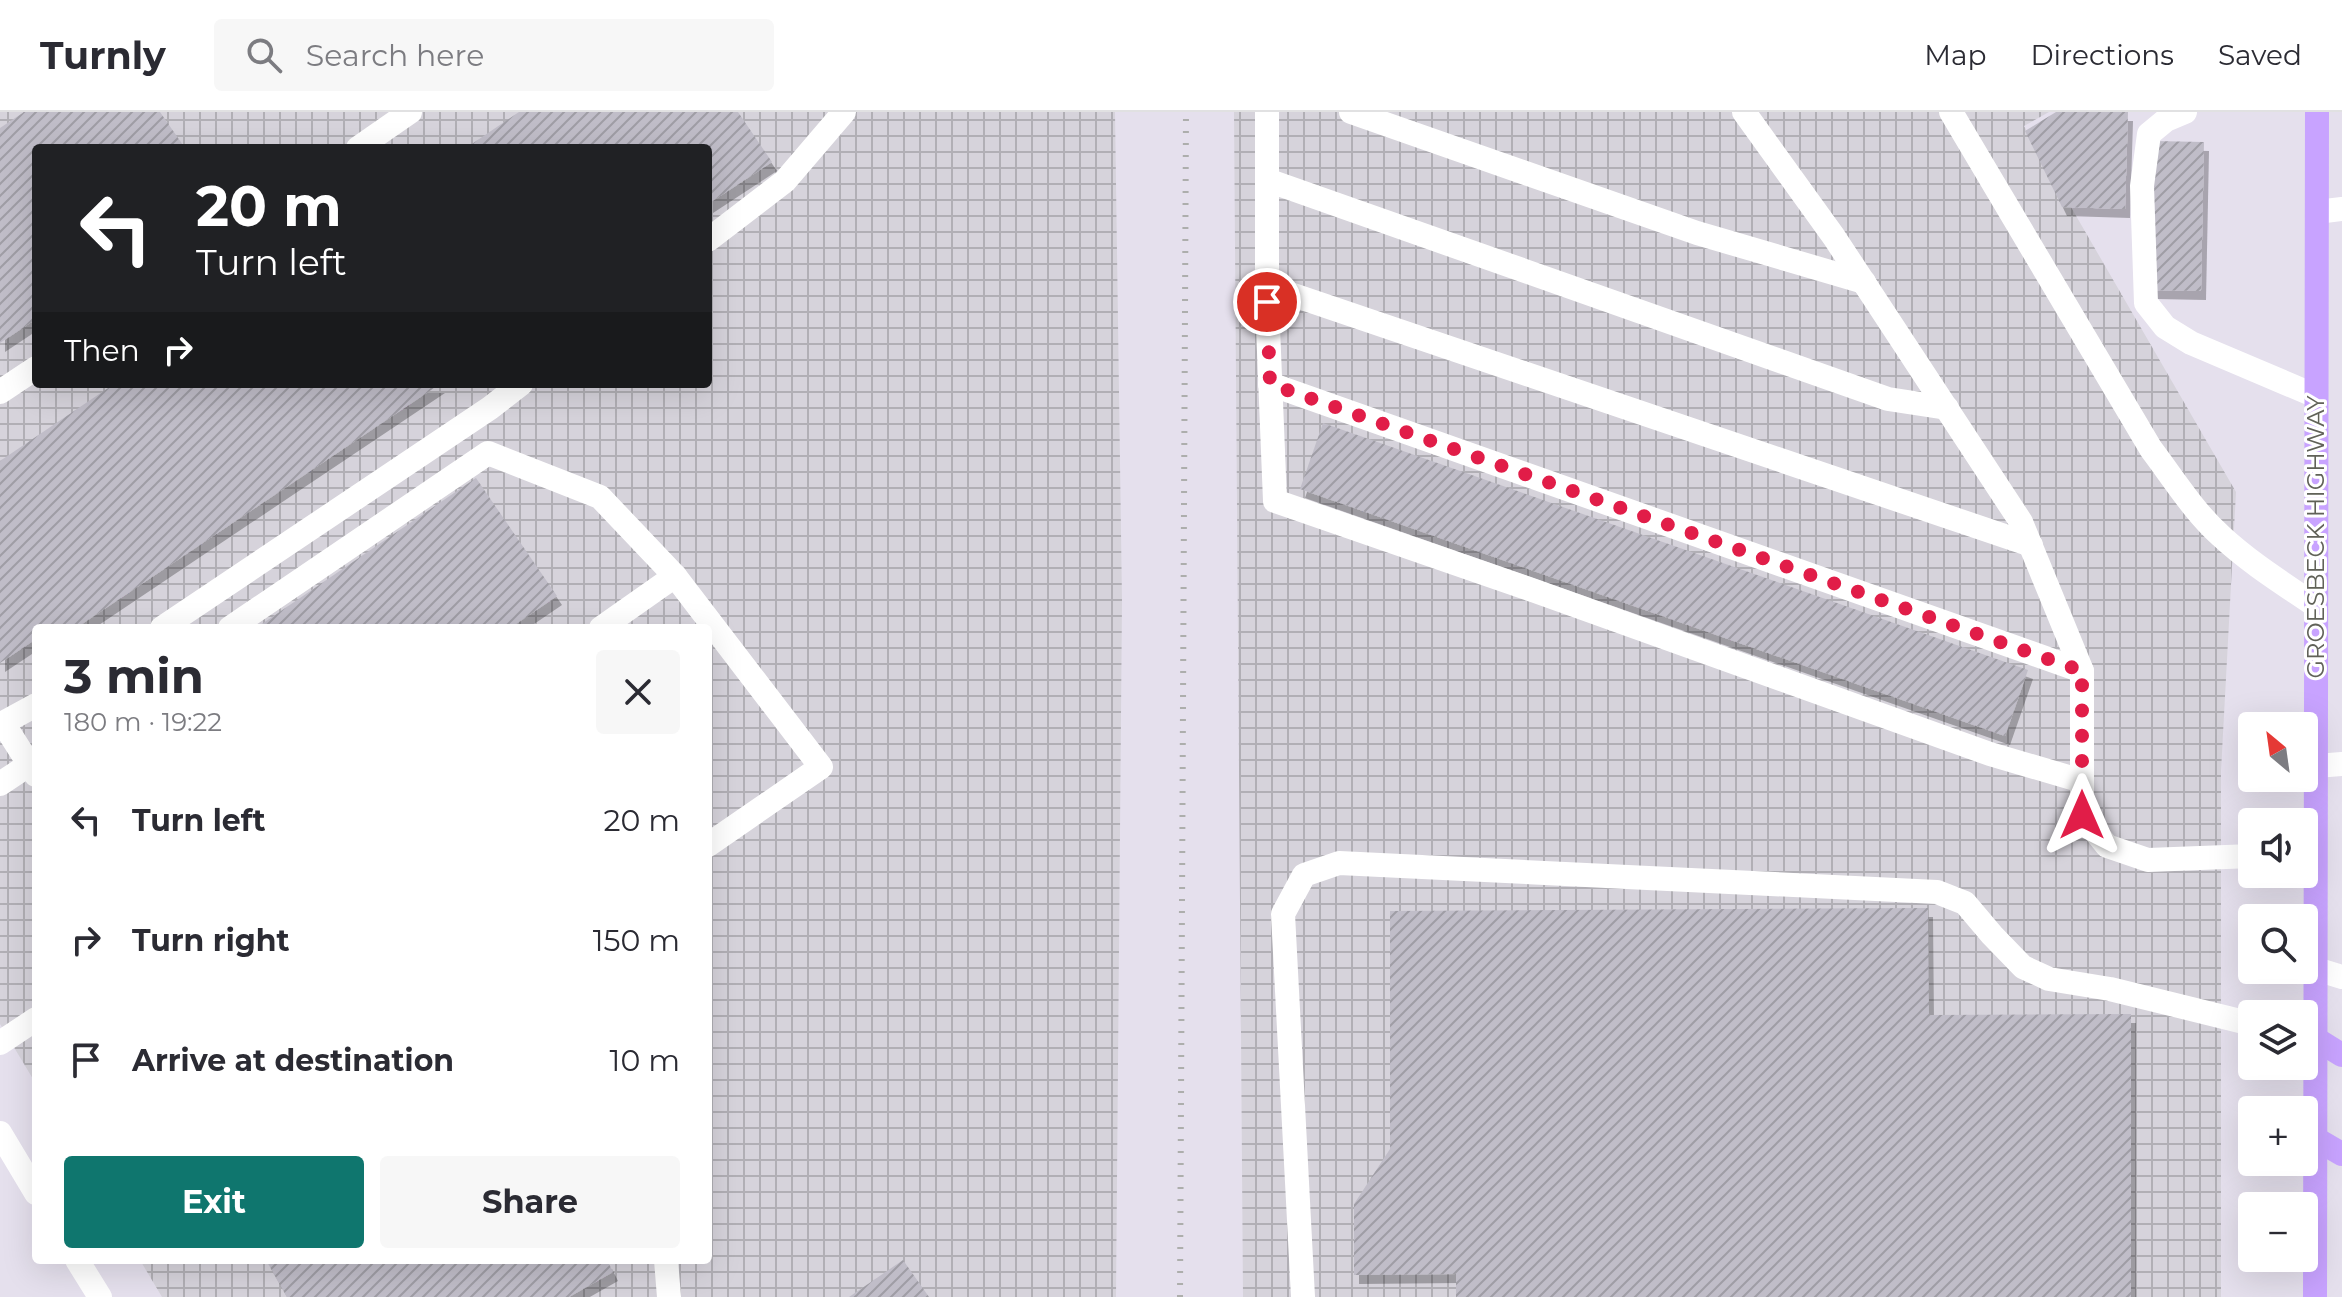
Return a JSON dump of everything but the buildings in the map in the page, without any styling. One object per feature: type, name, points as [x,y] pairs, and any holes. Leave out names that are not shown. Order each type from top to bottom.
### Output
[{"type":"main road","name":"GROESBECK HIGHWAY","points":[[2316,712],[2317,112]]},
{"type":"main road","points":[[2318,1042],[2342,1055]]},
{"type":"main road","points":[[2318,1140],[2342,1154]]},
{"type":"main road","name":"GROESBECK HIGHWAY","points":[[2315,1297],[2316,1176]]},
{"type":"street","points":[[364,144],[410,112]]},
{"type":"street","points":[[712,237],[785,181],[844,112]]},
{"type":"street","points":[[1267,112],[1267,286],[1275,501],[1990,754],[2082,781]]},
{"type":"street","points":[[1351,112],[1697,233],[1864,282]]},
{"type":"street","points":[[1951,112],[2151,449],[2187,498],[2219,535],[2316,606]]},
{"type":"street","points":[[2185,112],[2166,120],[2149,134],[2142,186],[2146,303],[2165,327],[2191,343],[2316,396]]},
{"type":"street","points":[[1743,113],[1864,282],[2021,522],[2082,671],[2082,815],[2107,846],[2148,860],[2238,857]]},
{"type":"street","points":[[1267,180],[1888,399],[1947,408]]},
{"type":"street","points":[[2317,212],[2342,209]]},
{"type":"street","points":[[1267,286],[2031,545]]},
{"type":"street","points":[[0,392],[32,371]]},
{"type":"street","points":[[1270,384],[2082,671]]},
{"type":"street","points":[[168,624],[516,388]]},
{"type":"street","points":[[236,624],[488,453],[600,497],[675,576],[712,624]]},
{"type":"street","points":[[607,624],[675,576]]},
{"type":"street","points":[[712,624],[821,767],[712,842]]},
{"type":"street","points":[[32,707],[1,724],[32,764]]},
{"type":"street","points":[[2318,766],[2342,764]]},
{"type":"street","points":[[0,784],[32,768]]},
{"type":"street","points":[[1303,1297],[1283,914],[1304,875],[1339,863],[1937,892],[1965,903],[2023,967],[2049,979],[2110,989],[2238,1021]]},
{"type":"street","points":[[2318,970],[2342,977]]},
{"type":"street","points":[[0,1043],[32,1022]]},
{"type":"street","points":[[0,1133],[32,1186]]},
{"type":"street","points":[[84,1264],[100,1297]]},
{"type":"street","points":[[666,1264],[669,1297]]},
{"type":"shaded area","points":[[0,112],[1115,112],[1122,601],[1116,1297],[162,1297],[142,1264],[712,1264],[712,624],[32,624],[32,1077],[0,1024]]},
{"type":"shaded area","points":[[1234,112],[2049,112],[2024,126],[2236,492],[2221,771],[2221,1297],[1243,1297]]},
{"type":"railway","points":[[1180,1297],[1186,112]]},
{"type":"route","points":[[1267,302],[1270,384],[2082,671],[2082,815]]}]
